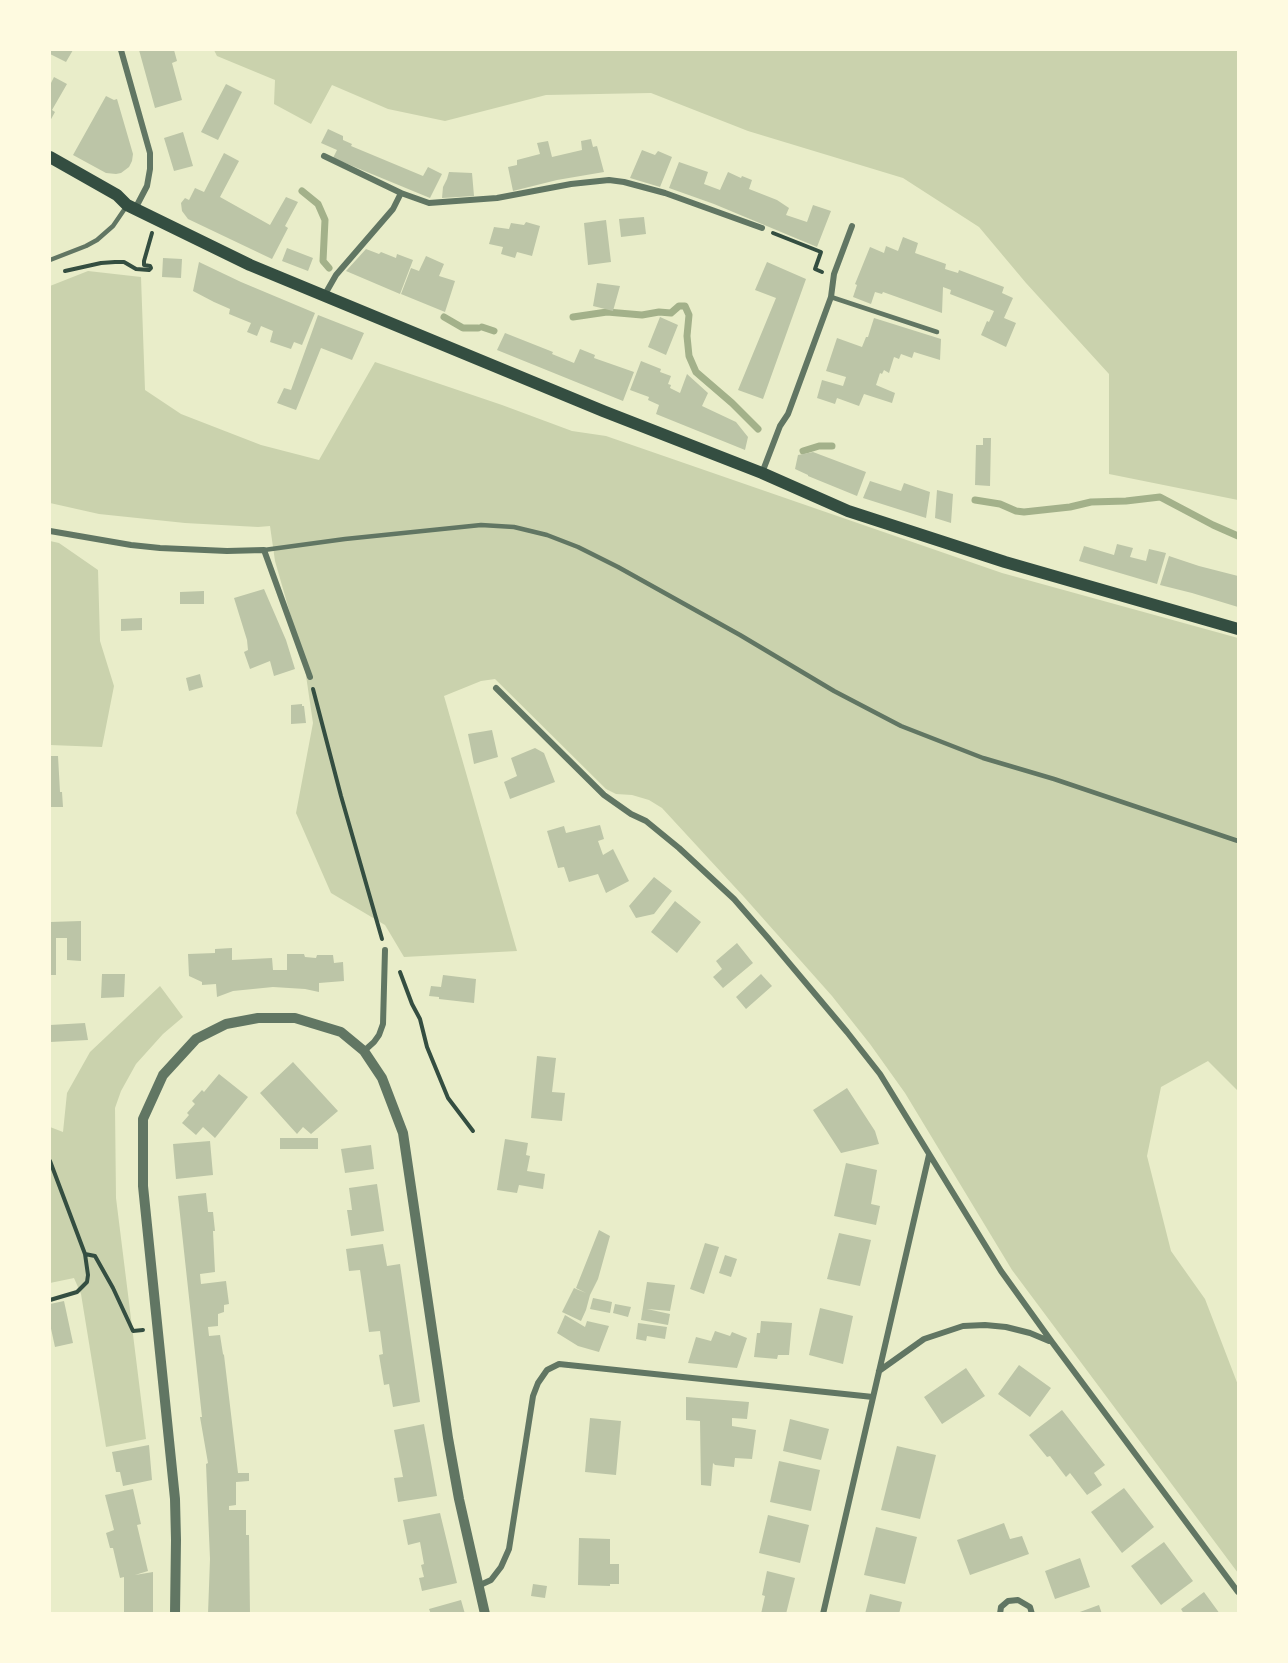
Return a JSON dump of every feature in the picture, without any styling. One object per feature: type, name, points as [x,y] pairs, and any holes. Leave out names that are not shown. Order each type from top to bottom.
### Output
[{"type":"main road","points":[[50,157],[117,195],[131,207],[250,265],[603,411],[762,473],[848,511],[1005,562],[1239,629]]},
{"type":"street","points":[[121,50],[150,153],[147,186],[131,207]]},
{"type":"street","points":[[324,156],[401,193],[429,203],[474,201],[596,180],[609,180],[665,193],[762,228]]},
{"type":"street","points":[[324,296],[336,275],[393,209],[401,193]]},
{"type":"street","points":[[762,473],[780,426],[788,414],[831,297],[834,274],[852,226]]},
{"type":"street","points":[[50,531],[160,548],[227,552],[264,550],[310,677]]},
{"type":"street","points":[[496,688],[604,795],[631,814],[646,821],[734,899],[880,1074],[1001,1271],[1239,1592]]},
{"type":"street","points":[[364,1051],[374,1042],[383,1024],[385,950]]},
{"type":"street","points":[[175,1614],[175,1499],[143,1186],[143,1119],[163,1075],[196,1039],[226,1024],[258,1018],[295,1018],[341,1032],[364,1051],[382,1078],[403,1133],[448,1438],[485,1614]]},
{"type":"street","points":[[823,1614],[929,1155]]},
{"type":"street","points":[[879,1371],[924,1339],[963,1326],[1006,1327],[1052,1342]]},
{"type":"street","points":[[478,1586],[492,1580],[501,1567],[508,1549],[533,1396],[547,1370],[559,1364],[873,1397]]},
{"type":"street","points":[[1000,1614],[1001,1607],[1008,1601],[1018,1600],[1030,1607],[1032,1614]]},
{"type":"lane","points":[[50,260],[97,240],[131,207]]},
{"type":"lane","points":[[831,297],[937,332]]},
{"type":"lane","points":[[264,550],[481,525],[514,527],[547,535],[601,558],[740,635],[834,691],[910,730],[983,758],[1054,779],[1239,841]]},
{"type":"path","points":[[63,271],[115,262],[123,262],[136,269],[149,270],[150,266],[144,265],[144,257],[156,219]]},
{"type":"path","points":[[762,228],[820,252],[815,269]]},
{"type":"path","points":[[310,677],[385,950],[395,962],[420,1019],[427,1047],[448,1098],[473,1131]]},
{"type":"path","points":[[50,1161],[85,1254],[87,1282],[77,1292],[50,1300]]},
{"type":"path","points":[[85,1254],[95,1256],[113,1287],[133,1330],[157,1328]]},
{"type":"green space","points":[[214,50],[1238,50],[1238,500],[1109,474],[1109,374],[1026,283],[979,227],[903,178],[748,131],[651,93],[546,95],[445,121],[388,109],[332,85],[311,124],[274,104],[275,80],[217,56]]},
{"type":"green space","points":[[88,271],[141,277],[145,390],[181,414],[261,445],[319,460],[375,362],[572,431],[606,436],[1002,573],[1238,638],[1238,1091],[1208,1061],[1161,1087],[1147,1156],[1171,1251],[1205,1299],[1238,1385],[1238,1573],[1012,1270],[905,1093],[832,996],[662,808],[649,800],[632,795],[616,794],[606,789],[495,679],[481,681],[444,696],[517,951],[404,957],[385,925],[331,893],[296,813],[313,723],[304,662],[275,561],[270,526],[185,523],[99,514],[50,503],[50,286]]},
{"type":"green space","points":[[50,541],[59,543],[98,570],[100,641],[114,686],[102,747],[50,745]]},
{"type":"green space","points":[[160,986],[183,1017],[163,1034],[136,1064],[121,1091],[115,1108],[116,1198],[146,1439],[106,1447],[81,1294],[74,1278],[50,1283],[50,1127],[63,1132],[67,1093],[90,1052]]},
{"type":"building","points":[[50,50],[73,50],[66,62],[50,54]]},
{"type":"building","points":[[139,50],[174,50],[177,61],[172,63],[182,100],[155,108]]},
{"type":"building","points":[[54,77],[67,84],[52,110],[55,112],[50,121],[50,85]]},
{"type":"building","points":[[226,84],[242,92],[218,140],[201,132]]},
{"type":"building","points":[[106,96],[117,99],[133,154],[129,167],[116,174],[106,173],[73,155]]},
{"type":"building","points":[[328,129],[343,136],[343,140],[352,144],[351,146],[423,176],[428,167],[442,174],[430,198],[333,158],[337,150],[321,143]]},
{"type":"building","points":[[183,132],[193,166],[174,171],[164,138]]},
{"type":"building","points":[[591,139],[593,147],[597,146],[604,172],[513,191],[508,167],[517,165],[517,160],[540,154],[537,143],[548,141],[552,157],[582,150],[581,141]]},
{"type":"building","points":[[642,150],[655,155],[658,151],[672,157],[660,187],[630,178]]},
{"type":"building","points":[[224,153],[239,161],[220,197],[270,225],[286,197],[298,202],[285,226],[288,228],[272,259],[188,219],[182,211],[181,203],[185,198],[189,200],[195,188],[204,192]]},
{"type":"building","points":[[679,162],[708,172],[704,184],[720,190],[728,172],[752,180],[749,189],[777,200],[789,208],[786,215],[807,222],[813,205],[831,211],[817,247],[714,204],[669,188]]},
{"type":"building","points":[[449,172],[472,173],[474,196],[442,198],[443,187]]},
{"type":"building","points":[[644,217],[646,234],[621,237],[619,219]]},
{"type":"building","points":[[606,220],[611,262],[588,265],[584,223]]},
{"type":"building","points":[[526,222],[540,226],[532,256],[517,252],[515,258],[501,254],[503,247],[489,244],[494,227],[509,229],[511,223],[524,225]]},
{"type":"building","points":[[903,237],[918,243],[915,253],[946,264],[945,269],[958,273],[959,270],[1004,287],[1002,293],[1013,298],[1004,318],[1016,323],[1006,347],[981,335],[994,311],[950,294],[951,290],[943,287],[942,313],[883,292],[882,294],[875,292],[871,304],[853,297],[857,285],[855,284],[870,247],[884,253],[886,246],[898,251]]},
{"type":"building","points":[[287,248],[313,258],[308,271],[282,261]]},
{"type":"building","points":[[366,249],[396,258],[397,254],[413,260],[400,294],[346,271]]},
{"type":"building","points":[[426,256],[444,264],[439,276],[455,281],[445,312],[401,294],[411,268],[419,271]]},
{"type":"building","points":[[163,258],[182,259],[181,278],[162,277]]},
{"type":"building","points":[[199,262],[315,313],[302,345],[294,342],[291,349],[270,342],[273,331],[261,326],[257,336],[247,332],[251,323],[229,314],[230,309],[193,291]]},
{"type":"building","points":[[767,262],[806,279],[763,399],[738,390],[776,298],[755,290]]},
{"type":"building","points":[[597,283],[620,286],[613,311],[593,306]]},
{"type":"building","points":[[318,315],[364,333],[352,360],[321,348],[296,410],[277,403],[284,388],[291,390]]},
{"type":"building","points":[[660,317],[678,325],[666,355],[648,347]]},
{"type":"building","points":[[874,318],[941,339],[940,360],[914,352],[912,358],[901,354],[899,359],[894,357],[889,373],[884,370],[882,374],[880,373],[876,385],[895,393],[892,403],[864,394],[859,406],[837,398],[835,404],[817,398],[822,380],[843,386],[846,377],[826,371],[837,338],[862,347]]},
{"type":"building","points":[[505,333],[574,363],[580,349],[595,355],[594,358],[634,372],[623,401],[497,350]]},
{"type":"building","points":[[641,361],[671,376],[668,384],[671,385],[670,388],[680,393],[687,374],[708,393],[702,406],[736,422],[748,437],[745,450],[656,414],[659,405],[648,400],[649,397],[630,390]]},
{"type":"building","points":[[983,438],[991,438],[990,486],[975,485],[976,445],[983,445]]},
{"type":"building","points":[[813,452],[866,472],[857,496],[795,469],[798,455]]},
{"type":"building","points":[[870,481],[901,491],[904,483],[930,492],[926,518],[863,498]]},
{"type":"building","points":[[937,490],[953,494],[951,523],[935,518]]},
{"type":"building","points":[[1117,544],[1133,548],[1130,557],[1146,561],[1149,549],[1166,553],[1157,584],[1079,561],[1084,546],[1114,555]]},
{"type":"building","points":[[1169,556],[1238,576],[1238,607],[1160,585]]},
{"type":"building","points":[[264,589],[286,640],[295,669],[274,676],[270,661],[250,669],[244,652],[248,650],[247,640],[234,598]]},
{"type":"building","points":[[204,591],[204,604],[180,604],[180,592]]},
{"type":"building","points":[[142,618],[142,630],[121,631],[121,619]]},
{"type":"building","points":[[200,674],[203,687],[189,691],[186,678]]},
{"type":"building","points":[[302,704],[306,723],[291,724],[291,705]]},
{"type":"building","points":[[492,730],[498,757],[474,764],[468,734]]},
{"type":"building","points":[[535,748],[544,753],[555,782],[510,799],[504,782],[517,776],[511,758]]},
{"type":"building","points":[[50,756],[58,756],[63,807],[50,807]]},
{"type":"building","points":[[600,825],[604,839],[598,841],[603,855],[613,849],[629,881],[606,893],[598,874],[569,882],[564,867],[558,868],[547,831],[564,826],[566,833]]},
{"type":"building","points":[[654,877],[672,891],[654,914],[636,918],[629,906]]},
{"type":"building","points":[[675,901],[701,922],[677,953],[651,932]]},
{"type":"building","points":[[81,921],[81,961],[67,960],[67,938],[56,938],[56,975],[50,975],[50,922]]},
{"type":"building","points":[[737,943],[753,963],[723,988],[713,977],[722,969],[716,961]]},
{"type":"building","points":[[232,948],[232,960],[272,958],[273,970],[287,970],[287,954],[304,954],[305,957],[316,958],[317,955],[333,955],[334,963],[343,962],[344,981],[319,983],[319,992],[273,987],[233,991],[217,997],[216,984],[202,985],[202,982],[189,976],[188,954],[215,953],[215,949]]},
{"type":"building","points":[[102,974],[125,974],[124,997],[101,998]]},
{"type":"building","points":[[761,974],[772,986],[746,1009],[736,997]]},
{"type":"building","points":[[443,975],[476,979],[474,1003],[429,996],[431,986],[441,987]]},
{"type":"building","points":[[85,1023],[88,1040],[50,1042],[50,1025]]},
{"type":"building","points":[[537,1056],[556,1058],[552,1092],[565,1093],[562,1121],[531,1118]]},
{"type":"building","points":[[293,1062],[338,1111],[311,1134],[303,1127],[297,1134],[260,1093]]},
{"type":"building","points":[[219,1074],[248,1097],[215,1138],[203,1127],[196,1135],[182,1123],[195,1104],[192,1101],[202,1090],[204,1092]]},
{"type":"building","points":[[847,1088],[875,1131],[879,1144],[841,1153],[813,1110]]},
{"type":"building","points":[[280,1138],[318,1138],[318,1149],[280,1149]]},
{"type":"building","points":[[505,1139],[528,1143],[526,1155],[530,1156],[527,1171],[545,1174],[543,1189],[519,1185],[517,1193],[497,1190]]},
{"type":"building","points":[[210,1141],[213,1175],[176,1179],[173,1144]]},
{"type":"building","points":[[371,1145],[374,1169],[345,1173],[341,1149]]},
{"type":"building","points":[[846,1163],[877,1170],[871,1204],[880,1206],[876,1225],[834,1216]]},
{"type":"building","points":[[377,1184],[384,1231],[351,1236],[347,1210],[352,1210],[349,1188]]},
{"type":"building","points":[[206,1193],[208,1212],[213,1212],[215,1272],[200,1274],[201,1284],[226,1281],[229,1304],[224,1305],[224,1312],[218,1314],[218,1326],[208,1327],[209,1336],[220,1335],[238,1473],[249,1473],[249,1481],[236,1482],[236,1505],[229,1506],[229,1510],[246,1510],[246,1535],[249,1535],[250,1614],[208,1614],[210,1559],[206,1464],[208,1463],[200,1417],[202,1417],[178,1196]]},
{"type":"building","points":[[599,1230],[610,1236],[598,1279],[581,1321],[562,1312],[574,1288],[586,1293],[576,1288]]},
{"type":"building","points":[[839,1233],[871,1240],[860,1286],[827,1279]]},
{"type":"building","points":[[705,1243],[719,1247],[704,1294],[690,1289]]},
{"type":"building","points":[[383,1244],[387,1266],[400,1264],[420,1402],[393,1407],[389,1384],[384,1385],[379,1355],[383,1354],[380,1331],[369,1332],[360,1270],[349,1271],[346,1249]]},
{"type":"building","points":[[725,1255],[737,1259],[731,1277],[719,1273]]},
{"type":"building","points":[[647,1282],[675,1285],[670,1311],[647,1309],[670,1314],[668,1325],[641,1320]]},
{"type":"building","points":[[593,1298],[612,1302],[610,1313],[590,1309]]},
{"type":"building","points":[[64,1301],[73,1343],[55,1347],[50,1324],[50,1304]]},
{"type":"building","points":[[615,1304],[631,1307],[628,1317],[613,1313]]},
{"type":"building","points":[[820,1308],[853,1316],[843,1364],[809,1355]]},
{"type":"building","points":[[565,1315],[585,1327],[587,1321],[609,1326],[599,1352],[578,1346],[557,1333]]},
{"type":"building","points":[[761,1321],[792,1323],[789,1355],[778,1355],[777,1359],[754,1357]]},
{"type":"building","points":[[638,1323],[667,1327],[665,1339],[647,1336],[646,1341],[636,1339]]},
{"type":"building","points":[[715,1331],[730,1336],[732,1332],[747,1338],[737,1368],[688,1363],[696,1337],[711,1341]]},
{"type":"building","points":[[1019,1365],[1051,1388],[1030,1417],[998,1394]]},
{"type":"building","points":[[966,1368],[985,1396],[942,1424],[924,1397]]},
{"type":"building","points":[[686,1397],[749,1402],[747,1419],[732,1418],[732,1426],[756,1430],[752,1459],[735,1458],[734,1467],[713,1463],[711,1486],[701,1485],[700,1421],[686,1420]]},
{"type":"building","points":[[1062,1410],[1105,1465],[1094,1473],[1102,1485],[1087,1495],[1070,1473],[1066,1477],[1050,1456],[1047,1457],[1029,1435]]},
{"type":"building","points":[[590,1418],[621,1421],[616,1475],[585,1472]]},
{"type":"building","points":[[790,1419],[829,1429],[821,1460],[783,1451]]},
{"type":"building","points":[[424,1424],[437,1496],[398,1502],[394,1478],[403,1477],[394,1430]]},
{"type":"building","points":[[149,1445],[152,1480],[123,1486],[120,1472],[116,1472],[112,1452]]},
{"type":"building","points":[[897,1446],[936,1455],[920,1519],[881,1510]]},
{"type":"building","points":[[779,1461],[820,1470],[811,1511],[770,1502]]},
{"type":"building","points":[[1124,1488],[1154,1527],[1122,1553],[1091,1512]]},
{"type":"building","points":[[133,1489],[141,1524],[137,1525],[148,1571],[135,1575],[153,1572],[153,1614],[124,1614],[124,1577],[120,1578],[113,1548],[110,1548],[106,1533],[114,1530],[105,1495]]},
{"type":"building","points":[[440,1513],[457,1583],[422,1591],[419,1578],[424,1577],[421,1565],[424,1564],[420,1542],[408,1545],[403,1520]]},
{"type":"building","points":[[768,1515],[809,1525],[800,1563],[759,1553]]},
{"type":"building","points":[[1004,1523],[1010,1539],[1022,1536],[1029,1554],[970,1575],[957,1540]]},
{"type":"building","points":[[876,1527],[917,1537],[905,1584],[864,1575]]},
{"type":"building","points":[[579,1538],[610,1539],[610,1564],[619,1564],[619,1584],[578,1585]]},
{"type":"building","points":[[1164,1542],[1193,1581],[1161,1605],[1131,1566]]},
{"type":"building","points":[[1080,1558],[1090,1587],[1055,1599],[1045,1571]]},
{"type":"building","points":[[767,1571],[795,1578],[786,1614],[761,1614]]},
{"type":"building","points":[[533,1584],[547,1586],[545,1598],[531,1596]]},
{"type":"building","points":[[1204,1592],[1220,1614],[1184,1614],[1181,1609]]},
{"type":"building","points":[[870,1594],[902,1602],[899,1614],[865,1614]]},
{"type":"building","points":[[461,1600],[465,1614],[431,1614],[429,1609]]},
{"type":"building","points":[[1099,1605],[1102,1614],[1077,1614],[1077,1613]]},
{"type":"waterway","points":[[302,191],[318,204],[325,220],[323,261],[329,268]]},
{"type":"waterway","points":[[573,317],[607,312],[642,315],[659,312],[671,313],[679,306],[685,306],[689,315],[687,336],[689,356],[696,372],[758,429]]},
{"type":"waterway","points":[[444,317],[463,328],[478,328]]},
{"type":"waterway","points":[[482,327],[494,331]]},
{"type":"waterway","points":[[803,451],[819,446],[832,446]]},
{"type":"waterway","points":[[975,500],[1000,504],[1024,512],[1070,507],[1091,502],[1160,497],[1238,536]]}]
